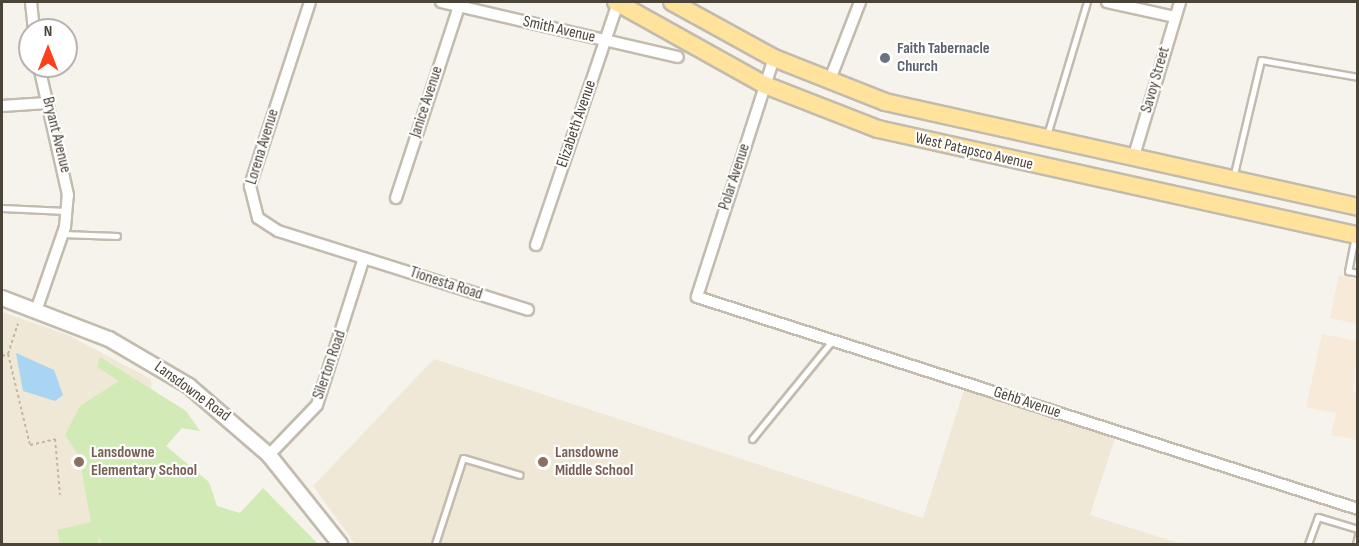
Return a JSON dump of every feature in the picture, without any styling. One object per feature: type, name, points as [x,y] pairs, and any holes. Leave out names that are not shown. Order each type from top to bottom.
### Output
[{"type":"main road","name":"West Patapsco Avenue","points":[[617,2],[765,85],[825,111],[931,144],[1357,235]]},
{"type":"main road","name":"West Patapsco Avenue","points":[[672,2],[774,58],[829,82],[885,102],[1133,159],[1356,204]]},
{"type":"street","points":[[31,2],[33,18]]},
{"type":"street","name":"Lorena Avenue","points":[[310,2],[250,186],[252,208],[278,231],[364,258]]},
{"type":"street","name":"Smith Avenue","points":[[441,2],[678,57]]},
{"type":"street","name":"Elizabeth Avenue","points":[[536,245],[617,2]]},
{"type":"street","points":[[829,82],[860,2]]},
{"type":"street","points":[[1107,2],[1175,17]]},
{"type":"street","name":"Savoy Street","points":[[1133,159],[1180,2]]},
{"type":"street","name":"Janice Avenue","points":[[396,198],[459,6]]},
{"type":"street","name":"Polar Avenue","points":[[697,297],[774,58]]},
{"type":"street","name":"Bryant Avenue","points":[[37,308],[63,234],[67,211],[64,160],[42,78]]},
{"type":"street","points":[[2,106],[47,103]]},
{"type":"street","name":"Tionesta Road","points":[[364,258],[528,310]]},
{"type":"street","name":"Silerton Road","points":[[269,455],[317,405],[364,258]]},
{"type":"street","name":"Gehb Avenue","points":[[697,297],[1358,509]]},
{"type":"street","name":"Lansdowne Road","points":[[2,298],[37,308],[109,339],[189,386],[269,455],[340,544]]},
{"type":"lane","points":[[1046,140],[1087,2]]},
{"type":"lane","points":[[1233,180],[1262,60],[1358,76]]},
{"type":"lane","points":[[2,208],[67,211]]},
{"type":"lane","points":[[63,234],[117,236]]},
{"type":"lane","points":[[1357,235],[1348,271],[1358,273]]},
{"type":"lane","points":[[752,439],[832,341]]},
{"type":"lane","points":[[435,544],[463,458],[520,475]]},
{"type":"lane","points":[[1308,544],[1318,517],[1358,529]]},
{"type":"lane","points":[[1356,544],[1358,534]]},
{"type":"path","points":[[18,324],[8,354],[30,445],[55,439],[60,495]]},
{"type":"path","points":[[2,356],[8,354]]},
{"type":"shaded area","points":[[1339,275],[1357,280],[1357,324],[1330,318]]},
{"type":"shaded area","name":"Lansdowne Elementary School","points":[[2,312],[68,335],[151,379],[160,544],[2,544]]},
{"type":"shaded area","points":[[1322,334],[1357,341],[1353,392],[1357,394],[1357,440],[1331,435],[1336,413],[1306,407]]},
{"type":"shaded area","name":"Lansdowne Middle School","points":[[434,359],[923,518],[964,390],[1115,438],[1090,515],[1181,544],[355,544],[313,486]]},
{"type":"green space","points":[[100,357],[186,411],[200,431],[182,428],[166,446],[209,482],[217,506],[240,513],[263,488],[318,544],[102,544],[98,536],[99,544],[60,544],[57,530],[91,522],[79,456],[65,435],[80,406],[119,381],[97,367]]},
{"type":"water","points":[[16,353],[54,370],[63,395],[55,401],[23,391]]},
{"type":"place","name":"Faith Tabernacle Church","points":[[885,58]]},
{"type":"place","name":"Lansdowne Elementary School","points":[[79,462]]},
{"type":"place","name":"Lansdowne Middle School","points":[[543,462]]}]
